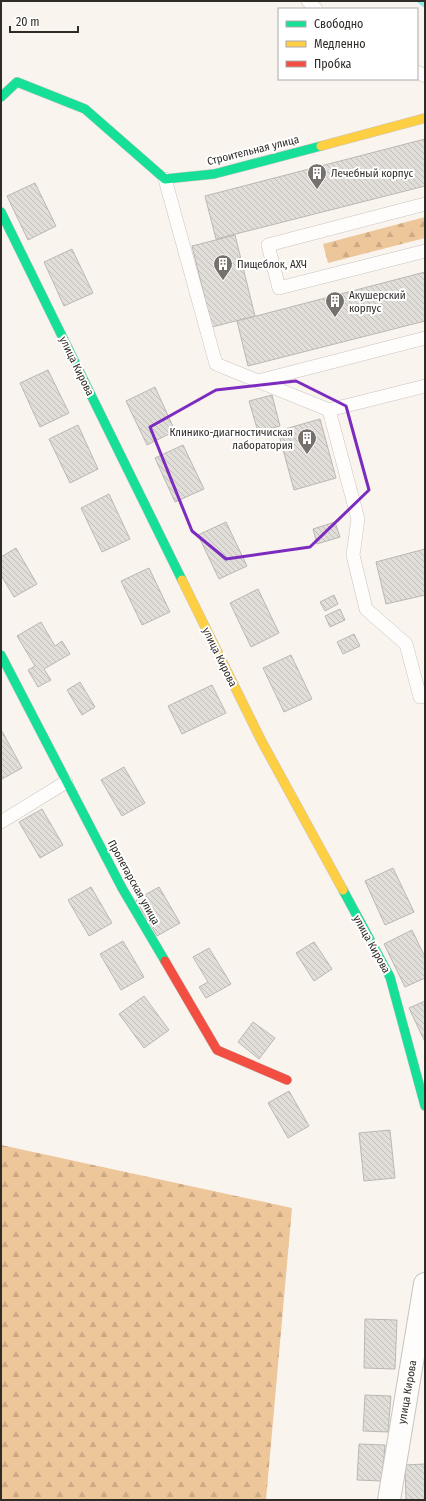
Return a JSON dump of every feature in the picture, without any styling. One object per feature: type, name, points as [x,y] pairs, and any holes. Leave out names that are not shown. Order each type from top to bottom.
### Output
[{"type":"street","points":[[1,97],[17,82],[85,108],[165,179]]},
{"type":"street","name":"Строительная улица","points":[[165,179],[214,174],[425,118]]},
{"type":"street","name":"улица Кирова","points":[[1,212],[262,742],[390,977],[425,1106]]},
{"type":"street","name":"Пролетарская улица","points":[[1,656],[122,888],[217,1050],[287,1080]]},
{"type":"street","name":"улица Кирова","points":[[389,1500],[425,1284]]},
{"type":"lane","points":[[165,179],[216,364],[329,410],[425,386]]},
{"type":"lane","points":[[425,204],[268,245],[279,288],[425,250]]},
{"type":"lane","points":[[258,381],[425,338]]},
{"type":"lane","points":[[329,410],[358,519],[353,555],[366,609],[406,644],[420,697],[425,696]]},
{"type":"lane","points":[[1,822],[66,782]]},
{"type":"highlighted area","points":[[296,381],[346,406],[369,490],[310,547],[226,559],[192,531],[150,427],[216,390]]},
{"type":"green space","points":[[425,217],[425,238],[328,263],[323,244]]},
{"type":"green space","points":[[1,1145],[292,1208],[266,1500],[1,1500]]},
{"type":"building","name":"Лечебный корпус","points":[[425,139],[425,186],[216,239],[205,196]]},
{"type":"building","points":[[35,183],[56,226],[28,240],[7,196]]},
{"type":"building","name":"Пищеблок, АХЧ","points":[[235,235],[255,316],[212,327],[192,246]]},
{"type":"building","points":[[72,249],[93,293],[64,306],[44,262]]},
{"type":"building","name":"Акушерский корпус","points":[[425,272],[425,321],[248,366],[237,321]]},
{"type":"building","points":[[48,370],[69,413],[40,427],[20,383]]},
{"type":"building","points":[[155,387],[175,431],[147,445],[126,401]]},
{"type":"building","points":[[272,395],[280,426],[258,432],[249,401]]},
{"type":"building","name":"Клинико-диагностичиская лаборатория","points":[[320,419],[336,478],[294,490],[278,431]]},
{"type":"building","points":[[78,425],[98,469],[70,483],[49,439]]},
{"type":"building","points":[[183,445],[204,489],[175,502],[155,458]]},
{"type":"building","points":[[109,494],[130,539],[102,552],[81,508]]},
{"type":"building","points":[[226,522],[247,566],[219,579],[198,535]]},
{"type":"building","points":[[335,522],[340,537],[317,544],[313,529]]},
{"type":"building","points":[[16,548],[37,584],[14,597],[1,575],[1,557]]},
{"type":"building","points":[[425,549],[425,595],[386,604],[376,562]]},
{"type":"building","points":[[149,568],[170,612],[142,625],[121,581]]},
{"type":"building","points":[[258,589],[279,633],[251,647],[230,603]]},
{"type":"building","points":[[334,595],[338,604],[325,611],[320,602]]},
{"type":"building","points":[[340,609],[345,620],[330,627],[325,616]]},
{"type":"building","points":[[41,622],[55,646],[62,641],[70,654],[44,669],[51,680],[38,687],[28,670],[35,666],[17,636]]},
{"type":"building","points":[[354,634],[360,646],[343,654],[337,642]]},
{"type":"building","points":[[291,655],[312,699],[284,712],[263,668]]},
{"type":"building","points":[[80,682],[95,707],[82,715],[67,690]]},
{"type":"building","points":[[212,685],[226,713],[182,734],[168,706]]},
{"type":"building","points":[[2,731],[22,768],[2,779],[1,732]]},
{"type":"building","points":[[124,767],[145,803],[122,816],[101,780]]},
{"type":"building","points":[[42,809],[63,845],[40,858],[19,822]]},
{"type":"building","points":[[393,868],[414,912],[385,925],[365,881]]},
{"type":"building","points":[[91,887],[112,923],[89,936],[68,900]]},
{"type":"building","points":[[159,887],[180,923],[157,936],[136,900]]},
{"type":"building","points":[[412,930],[425,957],[425,978],[405,987],[384,944]]},
{"type":"building","points":[[123,941],[144,977],[121,990],[100,954]]},
{"type":"building","points":[[314,942],[332,969],[314,981],[296,953]]},
{"type":"building","points":[[209,948],[231,984],[206,998],[199,987],[208,982],[193,957]]},
{"type":"building","points":[[144,996],[169,1030],[144,1048],[119,1014]]},
{"type":"building","points":[[425,1001],[425,1042],[409,1008]]},
{"type":"building","points":[[253,1022],[275,1038],[259,1059],[238,1042]]},
{"type":"building","points":[[289,1091],[309,1126],[288,1138],[268,1103]]},
{"type":"building","points":[[390,1130],[395,1178],[364,1181],[359,1133]]},
{"type":"building","points":[[365,1319],[397,1320],[395,1369],[364,1368]]},
{"type":"building","points":[[365,1395],[391,1396],[388,1432],[363,1431]]},
{"type":"building","points":[[359,1444],[385,1445],[382,1481],[357,1480]]},
{"type":"building","points":[[425,1464],[425,1500],[406,1500],[405,1465]]},
{"type":"waterway","points":[[421,1],[425,4]]},
{"type":"traffic: fast","points":[[1,97],[17,82],[85,109],[165,179],[214,174],[321,146]]},
{"type":"traffic: fast","points":[[1,212],[182,580]]},
{"type":"traffic: fast","points":[[1,655],[122,888],[165,961]]},
{"type":"traffic: fast","points":[[343,890],[390,977],[425,1106]]},
{"type":"traffic: slow","points":[[321,146],[425,118]]},
{"type":"traffic: slow","points":[[182,580],[262,742],[343,890]]},
{"type":"traffic: jam","points":[[165,961],[217,1050],[287,1080]]},
{"type":"place","name":"Лечебный корпус","points":[[317,190]]},
{"type":"place","name":"Пищеблок, АХЧ","points":[[223,281]]},
{"type":"place","name":"Акушерский корпус","points":[[335,318]]},
{"type":"place","name":"Клинико-диагностичиская лаборатория","points":[[307,455]]}]
